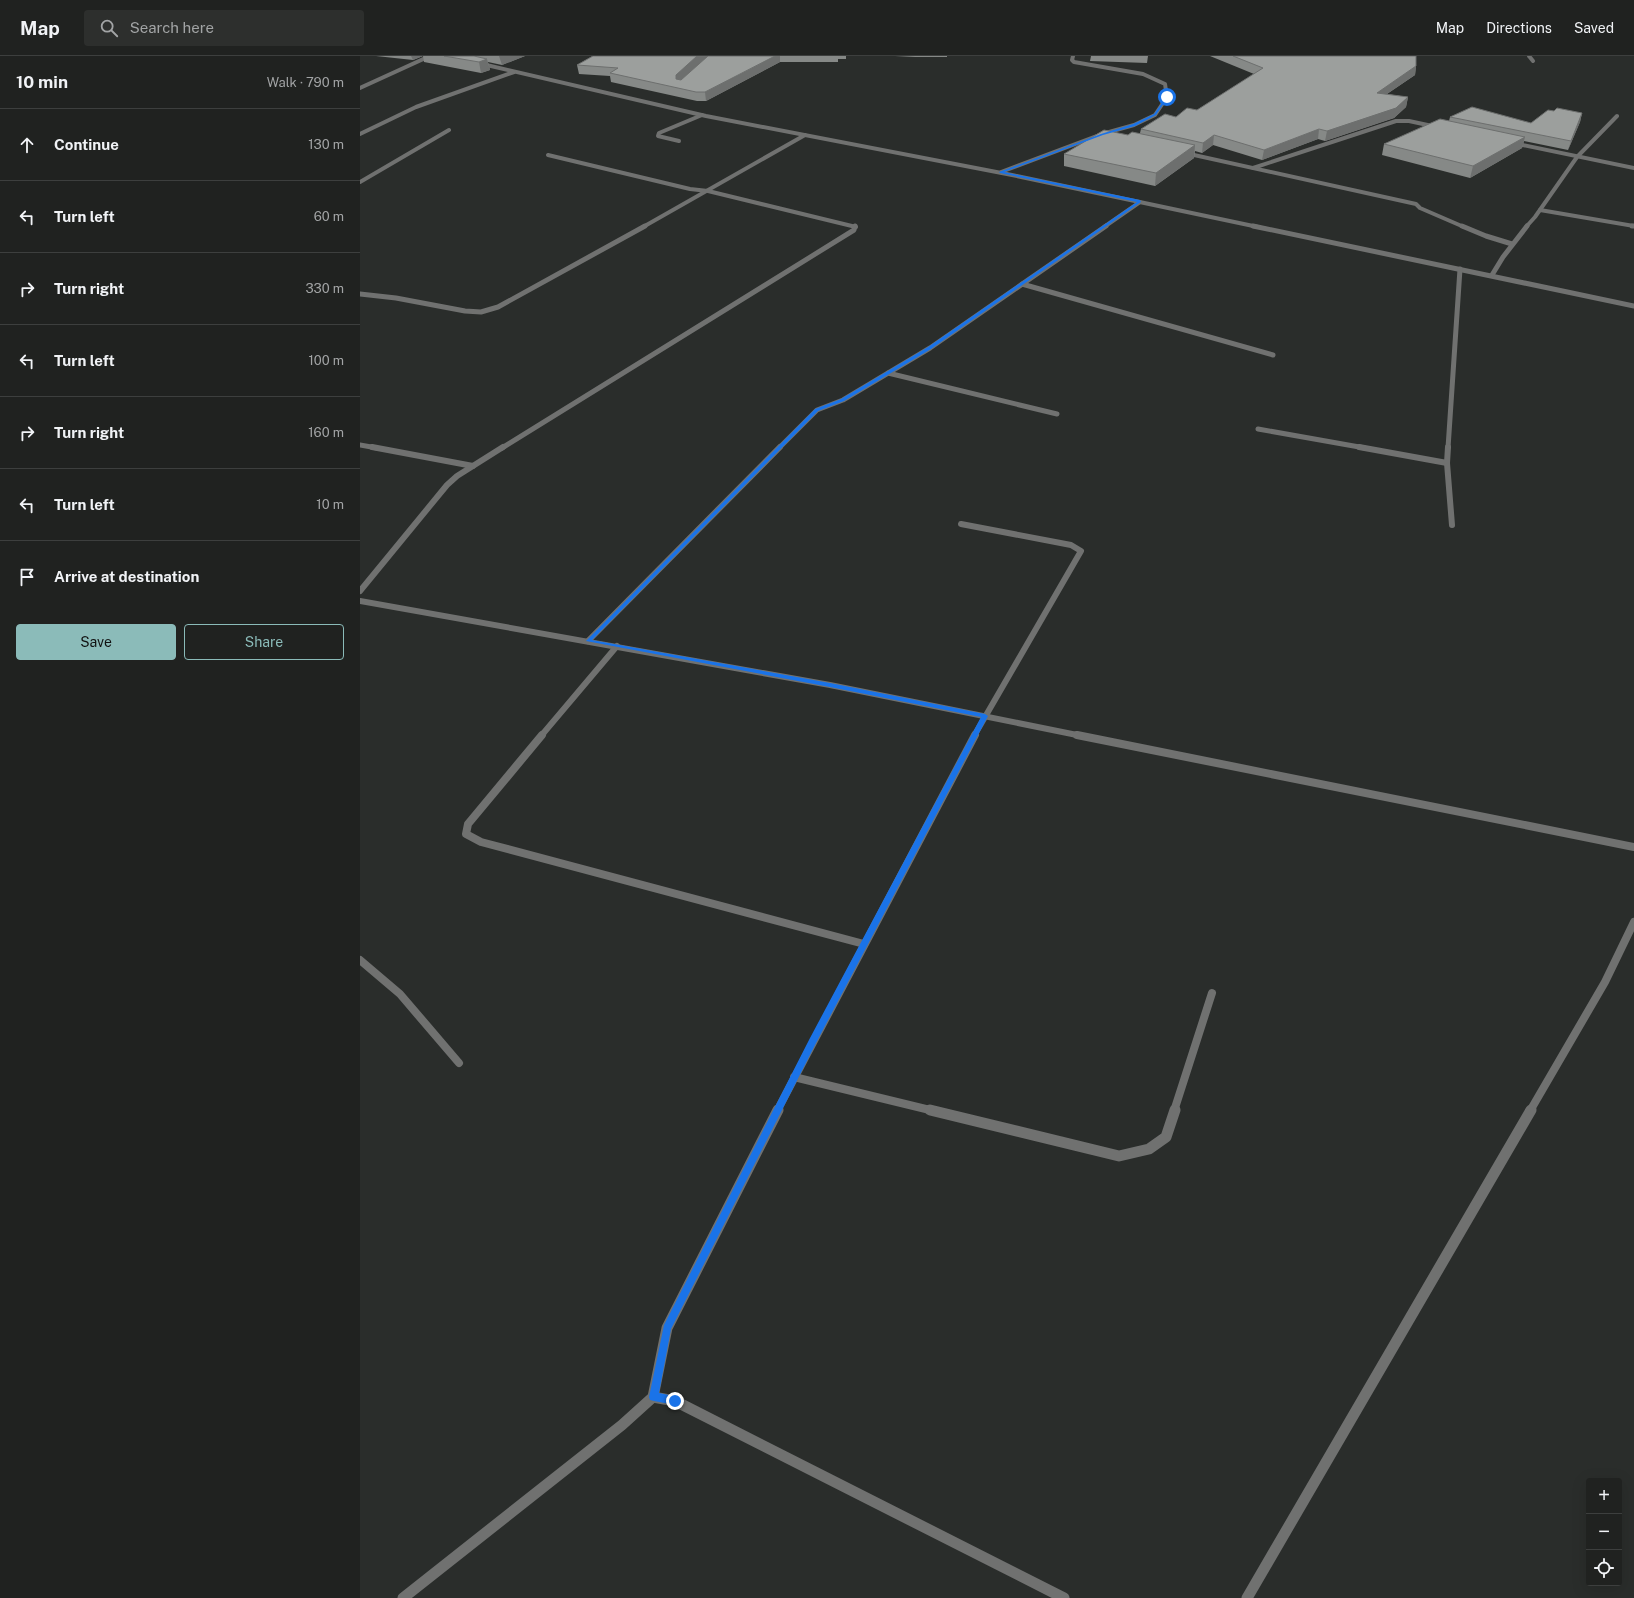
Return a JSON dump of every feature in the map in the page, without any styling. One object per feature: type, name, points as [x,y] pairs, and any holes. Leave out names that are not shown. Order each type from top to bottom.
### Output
[{"type":"street","points":[[360,88],[430,56]]},
{"type":"street","points":[[1000,172],[1102,134],[1134,125],[1155,115],[1167,97],[1165,84],[1143,74],[1074,62],[1072,60],[1074,56]]},
{"type":"street","points":[[1528,56],[1533,62]]},
{"type":"street","points":[[469,61],[702,115],[1000,172],[1634,306]]},
{"type":"street","points":[[360,134],[373,126],[438,98],[515,72]]},
{"type":"street","points":[[679,141],[658,136],[659,133],[702,115]]},
{"type":"street","points":[[1492,275],[1512,244],[1540,210],[1577,157],[1617,116]]},
{"type":"street","points":[[1253,168],[1387,122],[1409,121],[1439,127]]},
{"type":"street","points":[[360,182],[449,130]]},
{"type":"street","points":[[360,294],[396,298],[465,311],[481,312],[498,307],[708,191],[805,134]]},
{"type":"street","points":[[1102,134],[1116,137]]},
{"type":"street","points":[[1508,142],[1634,168]]},
{"type":"street","points":[[1180,152],[1416,204],[1420,208],[1486,236],[1512,244]]},
{"type":"street","points":[[360,592],[447,485],[457,476],[854,230],[856,226],[708,191],[690,189],[548,155]]},
{"type":"street","points":[[588,641],[817,410],[843,400],[930,348],[1140,202]]},
{"type":"street","points":[[1540,210],[1634,226]]},
{"type":"street","points":[[1452,525],[1447,463],[1460,268]]},
{"type":"street","points":[[1022,284],[1273,355]]},
{"type":"street","points":[[888,373],[1057,414]]},
{"type":"street","points":[[1258,429],[1447,463]]},
{"type":"street","points":[[360,445],[473,466]]},
{"type":"street","points":[[403,1598],[622,1425],[654,1397],[667,1328],[794,1077],[985,716],[1081,551],[1071,546],[961,524]]},
{"type":"street","points":[[360,601],[830,685],[1474,816],[1634,847]]},
{"type":"street","points":[[617,646],[468,824],[466,834],[481,842],[864,944]]},
{"type":"street","points":[[1247,1598],[1605,982],[1634,922]]},
{"type":"street","points":[[360,960],[400,994],[460,1063]]},
{"type":"street","points":[[794,1077],[1120,1156],[1149,1149],[1166,1137],[1212,993]]},
{"type":"street","points":[[654,1397],[675,1401],[1064,1598]]},
{"type":"building","points":[[444,56],[474,56],[487,59],[479,62]]},
{"type":"building","points":[[593,56],[697,56],[676,75],[676,79],[681,80],[708,56],[775,56],[705,92],[696,92],[610,73],[618,68],[577,65]]},
{"type":"building","points":[[1233,56],[1416,56],[1416,66],[1377,93],[1408,97],[1396,108],[1327,131],[1319,129],[1264,150],[1214,135],[1203,143],[1141,129],[1165,114],[1176,117],[1187,108],[1197,110],[1263,68]]},
{"type":"building","points":[[1472,107],[1531,123],[1548,110],[1554,111],[1557,108],[1582,113],[1571,141],[1450,117]]},
{"type":"building","points":[[1440,119],[1525,137],[1473,166],[1384,144]]},
{"type":"building","points":[[1104,130],[1128,135],[1132,132],[1195,145],[1156,173],[1064,154]]},
{"type":"route","points":[[675,1401],[654,1397],[667,1328],[813,1041],[985,716],[830,685],[588,641],[817,410],[843,400],[930,348],[1140,202],[1000,172],[1102,134],[1134,125],[1155,115],[1167,97]]}]
